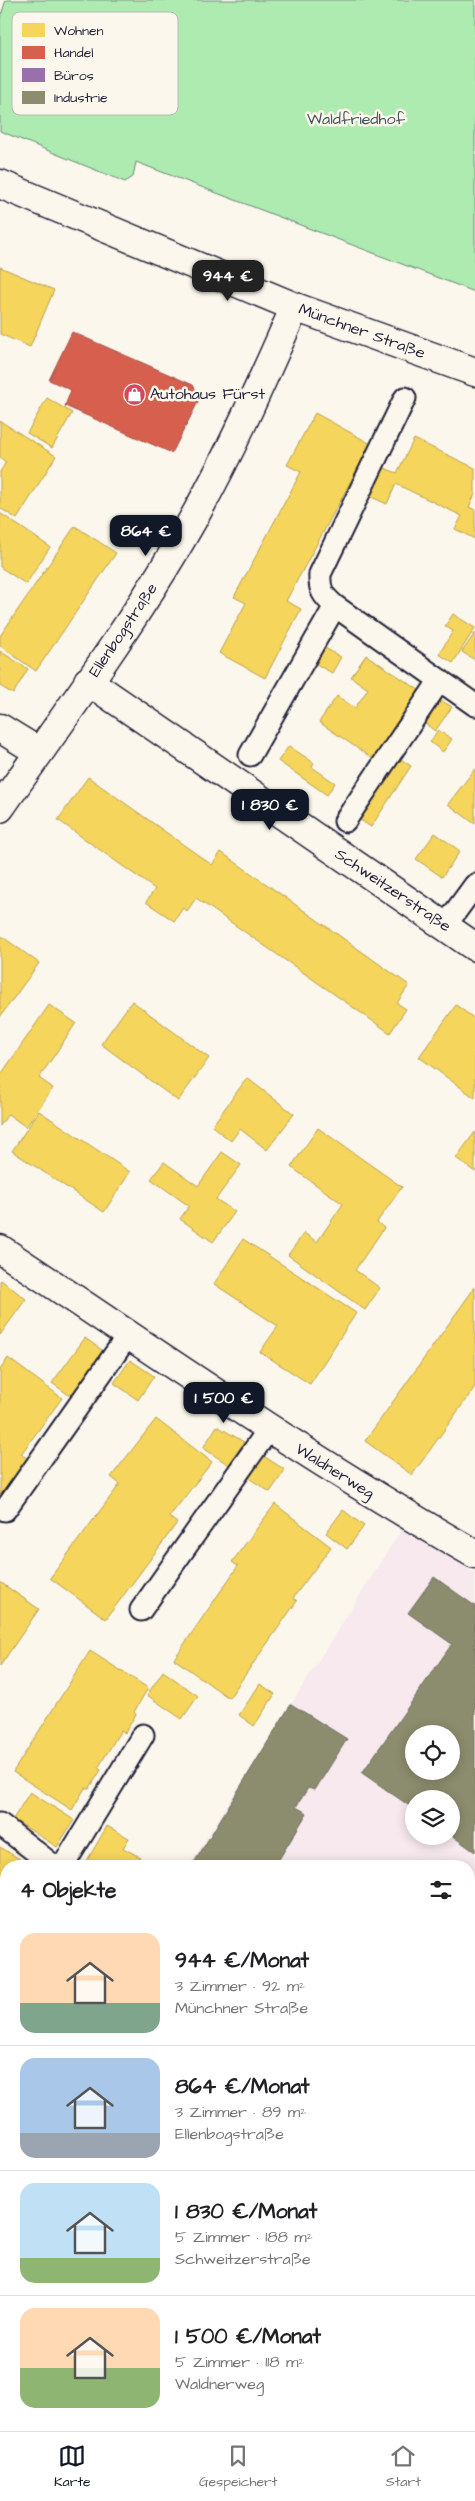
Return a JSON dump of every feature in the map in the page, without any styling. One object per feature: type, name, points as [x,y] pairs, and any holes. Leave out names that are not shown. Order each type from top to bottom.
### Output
[{"type":"street","name":"Münchner Straße","points":[[0,184],[295,307],[475,372]]},
{"type":"street","name":"Ellenbogstraße","points":[[0,808],[136,613],[198,511],[237,433],[295,307]]},
{"type":"street","name":"Schweitzerstraße","points":[[88,681],[475,947]]},
{"type":"street","points":[[0,728],[39,752]]},
{"type":"street","name":"Waldnerweg","points":[[0,1249],[269,1429],[392,1507],[475,1554]]},
{"type":"lane","points":[[405,398],[320,574],[319,588],[324,597],[335,606],[475,705]]},
{"type":"lane","points":[[250,755],[335,606]]},
{"type":"lane","points":[[345,821],[440,680]]},
{"type":"lane","points":[[445,926],[475,885]]},
{"type":"lane","points":[[5,1510],[129,1334]]},
{"type":"lane","points":[[140,1610],[269,1429]]},
{"type":"lane","points":[[67,1860],[143,1735]]},
{"type":"lane","points":[[0,1824],[46,1860]]},
{"type":"shaded area","points":[[403,1527],[475,1573],[475,1860],[193,1860]]},
{"type":"green space","name":"Waldfriedhof","points":[[6,0],[475,0],[475,292],[136,162],[133,177],[125,182],[0,131],[0,18]]},
{"type":"building: Wohnen","points":[[0,267],[54,290],[30,347],[0,334]]},
{"type":"building: Wohnen","points":[[47,398],[72,413],[52,448],[27,433]]},
{"type":"building: Wohnen","points":[[315,413],[371,444],[286,601],[301,609],[265,678],[219,653],[246,603],[234,597],[301,472],[287,465]]},
{"type":"building: Wohnen","points":[[0,421],[56,456],[17,519],[0,508],[0,472],[6,462],[0,458]]},
{"type":"building: Wohnen","points":[[414,439],[475,468],[475,494],[469,507],[475,510],[475,539],[455,529],[462,516],[396,484],[387,504],[369,496],[382,467],[397,473]]},
{"type":"building: Wohnen","points":[[0,513],[50,547],[26,584],[0,567]]},
{"type":"building: Wohnen","points":[[75,526],[116,553],[36,671],[0,646],[0,636]]},
{"type":"building: Wohnen","points":[[453,614],[475,628],[453,663],[439,654],[453,631],[445,626]]},
{"type":"building: Wohnen","points":[[475,633],[475,660],[462,652]]},
{"type":"building: Wohnen","points":[[325,648],[341,657],[332,673],[316,664]]},
{"type":"building: Wohnen","points":[[0,651],[28,669],[13,694],[0,686]]},
{"type":"building: Wohnen","points":[[366,655],[422,692],[376,761],[319,722],[337,696],[355,708],[368,689],[351,677]]},
{"type":"building: Wohnen","points":[[439,699],[452,707],[435,731],[423,722]]},
{"type":"building: Wohnen","points":[[438,730],[452,739],[443,752],[430,742]]},
{"type":"building: Wohnen","points":[[289,746],[314,763],[312,767],[335,783],[327,795],[278,761]]},
{"type":"building: Wohnen","points":[[398,757],[411,766],[371,827],[357,818]]},
{"type":"building: Wohnen","points":[[475,769],[475,824],[448,804]]},
{"type":"building: Wohnen","points":[[88,777],[212,865],[221,852],[409,985],[397,1003],[406,1009],[390,1033],[196,898],[187,911],[183,908],[174,921],[146,902],[155,889],[58,820]]},
{"type":"building: Wohnen","points":[[435,833],[460,851],[442,877],[416,859]]},
{"type":"building: Wohnen","points":[[0,935],[39,963],[0,1017]]},
{"type":"building: Wohnen","points":[[132,1001],[209,1058],[178,1101],[101,1044]]},
{"type":"building: Wohnen","points":[[49,1005],[76,1023],[39,1078],[53,1088],[26,1127],[8,1114],[0,1126],[0,1076]]},
{"type":"building: Wohnen","points":[[456,1005],[475,1019],[475,1098],[419,1057]]},
{"type":"building: Wohnen","points":[[247,1078],[294,1114],[267,1150],[240,1129],[231,1141],[212,1126]]},
{"type":"building: Wohnen","points":[[39,1111],[130,1172],[104,1212],[12,1151]]},
{"type":"building: Wohnen","points":[[318,1128],[402,1187],[377,1222],[384,1228],[355,1270],[380,1288],[365,1310],[288,1255],[304,1233],[317,1242],[343,1204],[291,1167]]},
{"type":"building: Wohnen","points":[[475,1132],[475,1172],[456,1158]]},
{"type":"building: Wohnen","points":[[222,1152],[241,1165],[216,1199],[235,1212],[213,1242],[180,1219],[189,1206],[151,1179],[164,1162],[198,1186]]},
{"type":"building: Wohnen","points":[[243,1239],[356,1313],[310,1384],[260,1352],[278,1326],[214,1284]]},
{"type":"building: Wohnen","points":[[0,1281],[26,1299],[0,1335]]},
{"type":"building: Wohnen","points":[[475,1287],[475,1387],[412,1475],[365,1441]]},
{"type":"building: Wohnen","points":[[85,1338],[106,1353],[73,1398],[52,1383]]},
{"type":"building: Wohnen","points":[[8,1358],[62,1398],[21,1454],[28,1459],[0,1497],[0,1370]]},
{"type":"building: Wohnen","points":[[130,1360],[154,1376],[138,1400],[114,1383]]},
{"type":"building: Wohnen","points":[[156,1419],[212,1462],[169,1517],[177,1523],[106,1619],[50,1578],[120,1484],[111,1477]]},
{"type":"building: Wohnen","points":[[217,1426],[244,1442],[229,1465],[203,1448]]},
{"type":"building: Wohnen","points":[[262,1455],[285,1470],[270,1492],[247,1477]]},
{"type":"building: Wohnen","points":[[275,1504],[331,1547],[293,1598],[297,1601],[229,1698],[174,1659],[238,1566],[232,1562]]},
{"type":"building: Wohnen","points":[[343,1510],[364,1526],[347,1549],[326,1533]]},
{"type":"building: Wohnen","points":[[0,1582],[39,1609],[0,1666]]},
{"type":"building: Wohnen","points":[[90,1651],[148,1688],[134,1712],[136,1714],[125,1733],[121,1730],[98,1768],[101,1770],[89,1789],[85,1788],[72,1810],[13,1772]]},
{"type":"building: Wohnen","points":[[163,1671],[198,1696],[182,1719],[147,1695]]},
{"type":"building: Wohnen","points":[[260,1684],[275,1694],[254,1726],[239,1715]]},
{"type":"building: Wohnen","points":[[30,1792],[74,1820],[57,1847],[13,1819]]},
{"type":"building: Wohnen","points":[[107,1826],[129,1838],[123,1848],[140,1857],[138,1860],[87,1860]]},
{"type":"building: Wohnen","points":[[0,1847],[21,1860],[0,1860]]},
{"type":"building: Handel","name":"Autohaus Fürst","points":[[72,332],[193,385],[200,398],[172,453],[65,406],[71,390],[49,380]]},
{"type":"building: Industrie","points":[[434,1577],[475,1606],[475,1852],[460,1841],[460,1790],[405,1790],[405,1803],[362,1773],[452,1644],[408,1613]]},
{"type":"building: Industrie","points":[[291,1704],[347,1739],[315,1790],[308,1788],[296,1807],[307,1813],[279,1860],[196,1860]]},
{"type":"place","name":"Autohaus Fürst","points":[[134,394]]}]
